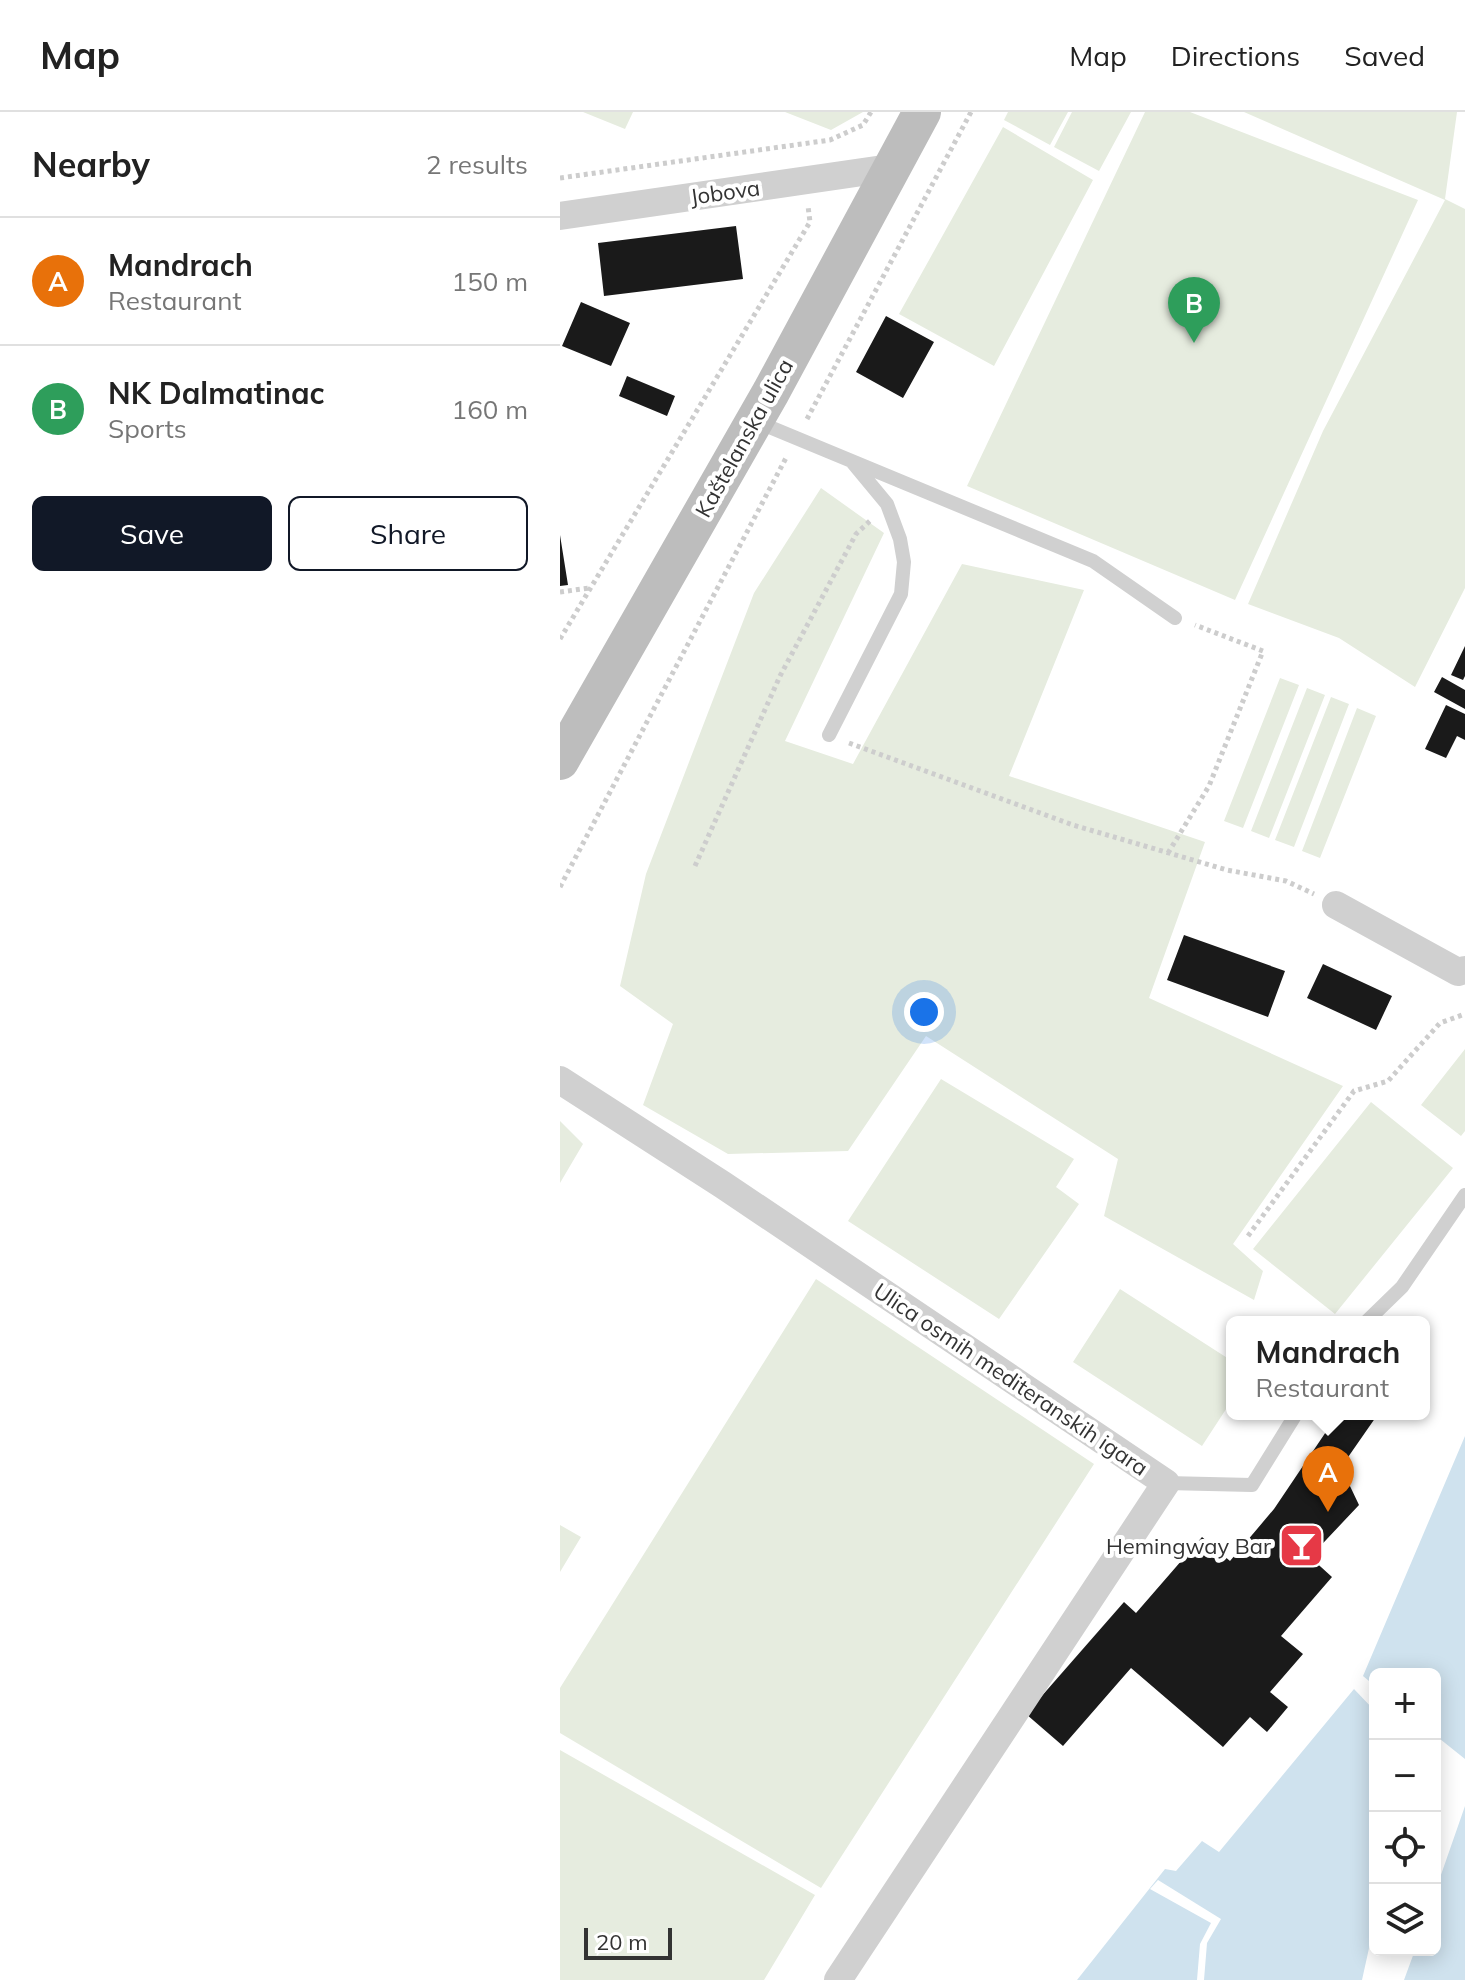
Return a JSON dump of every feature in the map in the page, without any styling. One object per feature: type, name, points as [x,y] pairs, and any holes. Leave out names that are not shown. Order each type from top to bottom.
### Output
[{"type":"main road","name":"Kaštelanska ulica","points":[[560,761],[755,420],[922,112]]},
{"type":"street","name":"Jobova","points":[[560,216],[890,168]]},
{"type":"street","points":[[1336,905],[1458,972],[1465,970]]},
{"type":"street","name":"Ulica osmih mediteranskih igara","points":[[560,1080],[723,1185],[1166,1483],[838,1980]]},
{"type":"lane","points":[[755,420],[1093,561],[1175,618]]},
{"type":"lane","points":[[829,735],[901,594],[904,562],[887,504],[851,460]]},
{"type":"lane","points":[[1372,1316],[1402,1287],[1465,1195]]},
{"type":"lane","points":[[1166,1483],[1252,1485],[1292,1420]]},
{"type":"path","points":[[560,178],[830,140],[863,125],[871,112]]},
{"type":"path","points":[[560,887],[971,112]]},
{"type":"path","points":[[560,639],[810,222],[802,145]]},
{"type":"path","points":[[695,866],[780,676],[856,534],[887,504]]},
{"type":"path","points":[[560,592],[590,588]]},
{"type":"path","points":[[1168,853],[1209,786],[1263,651],[1175,618]]},
{"type":"path","points":[[829,735],[950,783],[1168,853],[1227,870],[1286,881],[1336,905]]},
{"type":"path","points":[[1248,1236],[1354,1091],[1388,1081],[1440,1023],[1465,1014]]},
{"type":"shaded area","points":[[583,112],[633,112],[625,129]]},
{"type":"shaded area","points":[[785,112],[863,112],[831,130]]},
{"type":"shaded area","points":[[1008,112],[1068,112],[1050,145],[1004,120]]},
{"type":"shaded area","points":[[1072,112],[1131,112],[1099,171],[1054,147]]},
{"type":"shaded area","points":[[1145,112],[1190,112],[1418,200],[1235,600],[967,486]]},
{"type":"shaded area","points":[[1244,112],[1457,112],[1445,199],[1465,209],[1465,588],[1415,687],[1339,638],[1248,604],[1323,431],[1445,200]]},
{"type":"shaded area","points":[[1003,127],[1093,180],[994,366],[899,314]]},
{"type":"shaded area","points":[[821,488],[884,533],[785,741],[853,764],[962,564],[1084,590],[1009,776],[1205,842],[1149,998],[1343,1086],[1233,1244],[1263,1271],[1254,1300],[1104,1216],[1118,1159],[926,1036],[848,1151],[728,1154],[643,1105],[673,1024],[620,986],[646,874],[754,593]]},
{"type":"shaded area","points":[[1280,678],[1299,685],[1243,828],[1224,821]]},
{"type":"shaded area","points":[[1307,688],[1325,695],[1269,838],[1251,831]]},
{"type":"shaded area","points":[[1331,697],[1349,704],[1294,847],[1275,840]]},
{"type":"shaded area","points":[[1357,708],[1376,716],[1320,858],[1302,851]]},
{"type":"shaded area","points":[[1465,1049],[1465,1131],[1461,1136],[1421,1105]]},
{"type":"shaded area","points":[[941,1079],[1074,1159],[1056,1187],[1079,1204],[999,1319],[848,1221]]},
{"type":"shaded area","points":[[1371,1102],[1453,1168],[1335,1314],[1253,1249]]},
{"type":"shaded area","points":[[560,1121],[583,1144],[560,1183]]},
{"type":"shaded area","points":[[816,1279],[1094,1464],[821,1888],[560,1733],[560,1688]]},
{"type":"shaded area","points":[[1120,1289],[1226,1357],[1226,1409],[1202,1446],[1073,1362]]},
{"type":"shaded area","points":[[560,1525],[581,1537],[560,1572]]},
{"type":"shaded area","points":[[560,1750],[815,1895],[764,1980],[560,1980]]},
{"type":"water","points":[[1465,1436],[1465,1759],[1441,1740],[1441,1668],[1369,1668],[1369,1681],[1363,1676]]},
{"type":"water","points":[[1354,1689],[1369,1705],[1369,1948],[1362,1980],[1077,1980],[1165,1869],[1176,1871],[1202,1841],[1219,1852]]},
{"type":"water","points":[[1465,1806],[1465,1980],[1404,1980],[1413,1956],[1441,1956],[1441,1875]]},
{"type":"pier","points":[[1158,1880],[1221,1919],[1207,1943],[1204,1980],[1197,1980],[1200,1944],[1211,1923],[1150,1889]]},
{"type":"building","points":[[736,226],[743,279],[604,296],[598,243]]},
{"type":"building","points":[[581,302],[630,323],[611,366],[562,346]]},
{"type":"building","points":[[886,316],[934,342],[903,398],[856,372]]},
{"type":"building","points":[[627,376],[675,396],[667,416],[619,396]]},
{"type":"building","points":[[560,535],[568,585],[560,586]]},
{"type":"building","points":[[1465,646],[1465,676],[1463,680],[1451,675]]},
{"type":"building","points":[[1442,677],[1465,690],[1465,709],[1434,692]]},
{"type":"building","points":[[1446,705],[1465,714],[1465,740],[1457,736],[1446,758],[1425,749]]},
{"type":"building","points":[[1184,935],[1285,971],[1268,1017],[1167,980]]},
{"type":"building","points":[[1323,964],[1392,996],[1376,1030],[1307,998]]},
{"type":"building","points":[[1334,1420],[1374,1420],[1337,1473],[1349,1484],[1359,1505],[1310,1557],[1332,1577],[1281,1636],[1303,1654],[1270,1692],[1288,1707],[1267,1732],[1250,1717],[1223,1747],[1131,1668],[1063,1746],[1026,1714],[1124,1602],[1136,1613],[1202,1537],[1230,1561],[1274,1509]]},
{"type":"place","name":"NK Dalmatinac","points":[[1194,343]]},
{"type":"place","name":"Mandrach","points":[[1328,1512]]},
{"type":"place","name":"Hemingway Bar","points":[[1302,1546]]}]
